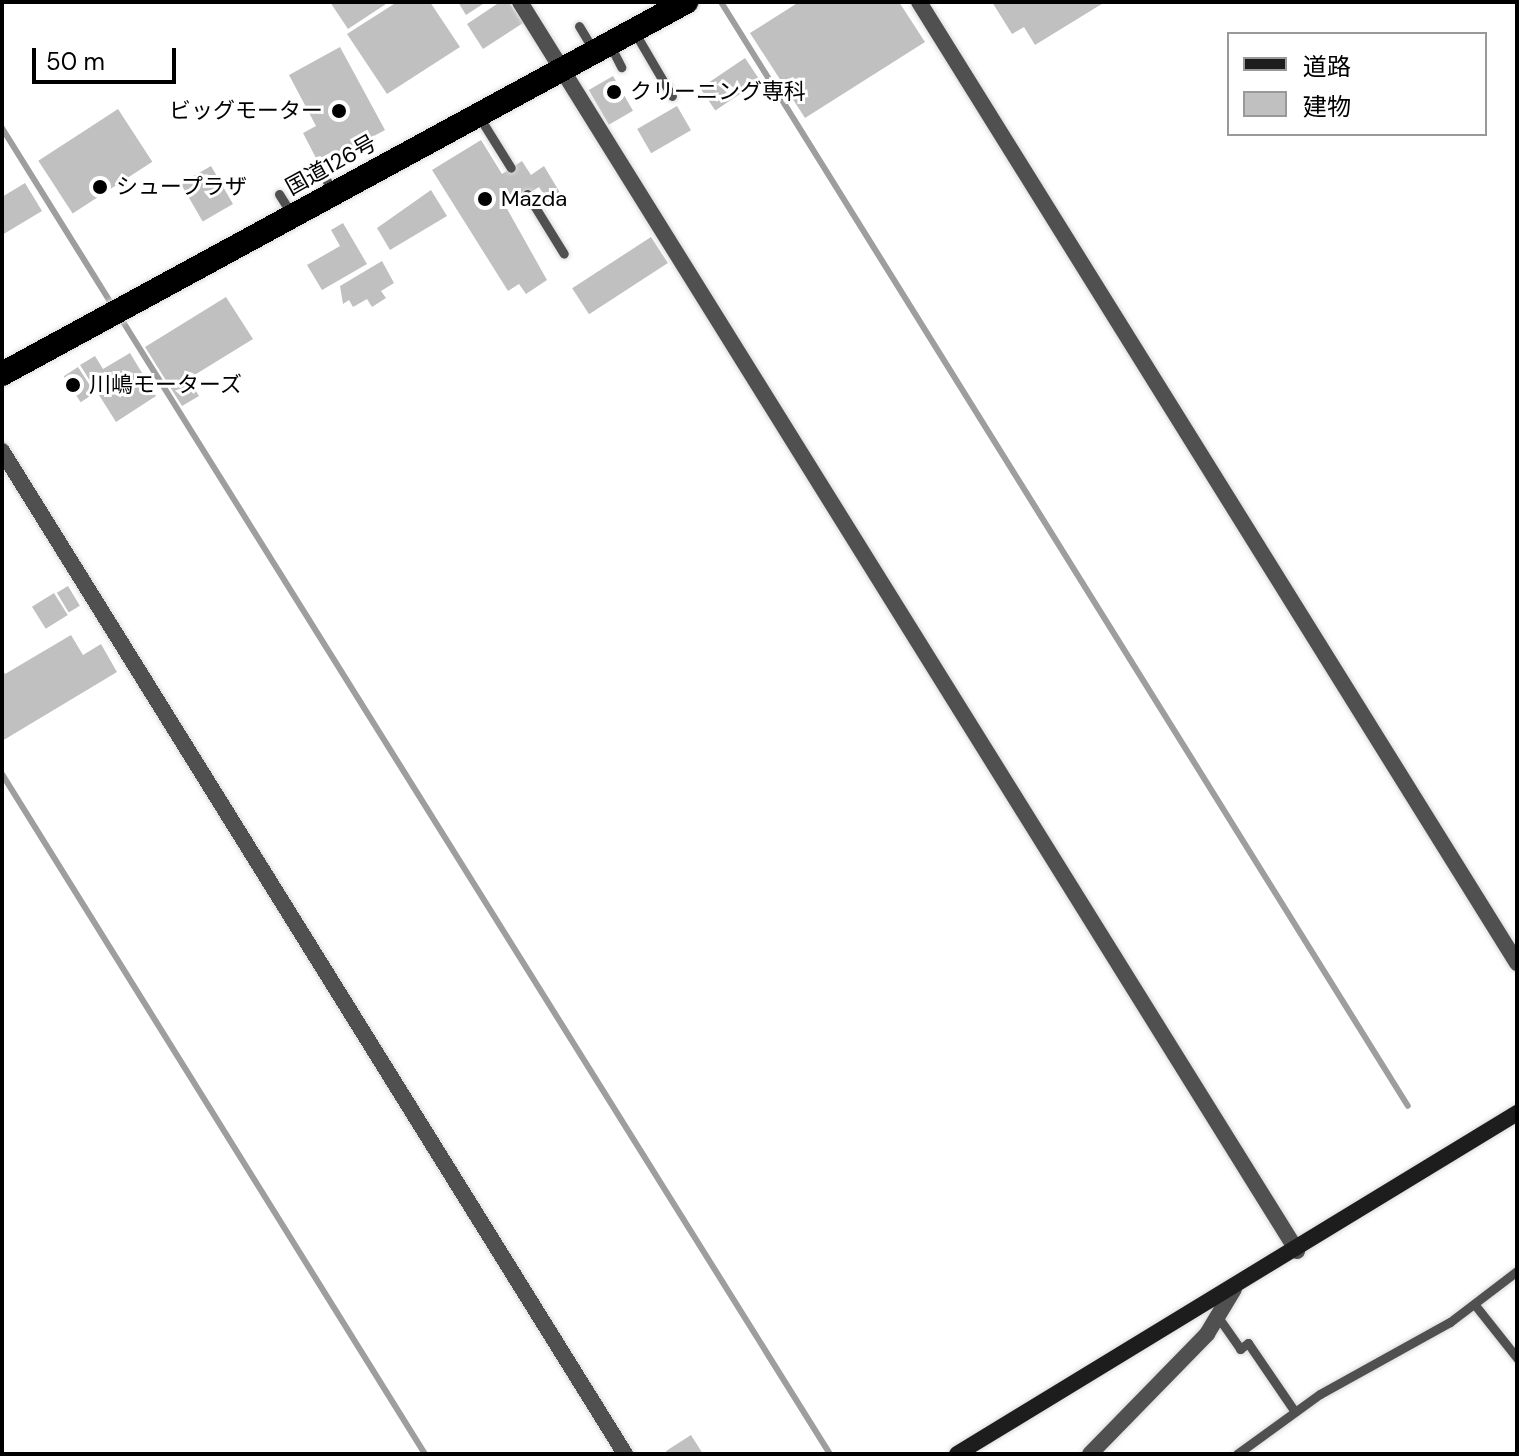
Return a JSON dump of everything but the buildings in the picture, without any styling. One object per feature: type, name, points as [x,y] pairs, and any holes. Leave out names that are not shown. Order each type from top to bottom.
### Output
[{"type":"highway","name":"国道126号","points":[[2,374],[685,2]]},
{"type":"street","points":[[520,2],[1297,1251]]},
{"type":"street","points":[[919,2],[1517,963]]},
{"type":"street","points":[[2,451],[625,1454]]},
{"type":"street","points":[[961,1453],[1297,1251],[1517,1113]]},
{"type":"street","points":[[1090,1454],[1207,1334],[1234,1289]]},
{"type":"lane","points":[[579,26],[621,67]]},
{"type":"lane","points":[[634,31],[672,96]]},
{"type":"lane","points":[[478,115],[511,168]]},
{"type":"lane","points":[[320,170],[334,193]]},
{"type":"lane","points":[[279,194],[292,215]]},
{"type":"lane","points":[[527,194],[564,254]]},
{"type":"lane","points":[[1237,1454],[1295,1412],[1475,1305],[1516,1274]]},
{"type":"lane","points":[[1475,1305],[1517,1358]]},
{"type":"lane","points":[[1218,1317],[1240,1349],[1248,1343],[1295,1412]]},
{"type":"waterway","points":[[721,2],[1408,1106]]},
{"type":"waterway","points":[[2,128],[114,308]]},
{"type":"waterway","points":[[120,317],[830,1454]]},
{"type":"waterway","points":[[2,774],[425,1454]]},
{"type":"place","name":"クリーニング専科","points":[[614,92]]},
{"type":"place","name":"ビッグモーター","points":[[339,111]]},
{"type":"place","name":"シュープラザ","points":[[100,187]]},
{"type":"place","name":"Mazda","points":[[485,199]]},
{"type":"place","name":"川嶋モーターズ","points":[[73,385]]}]
